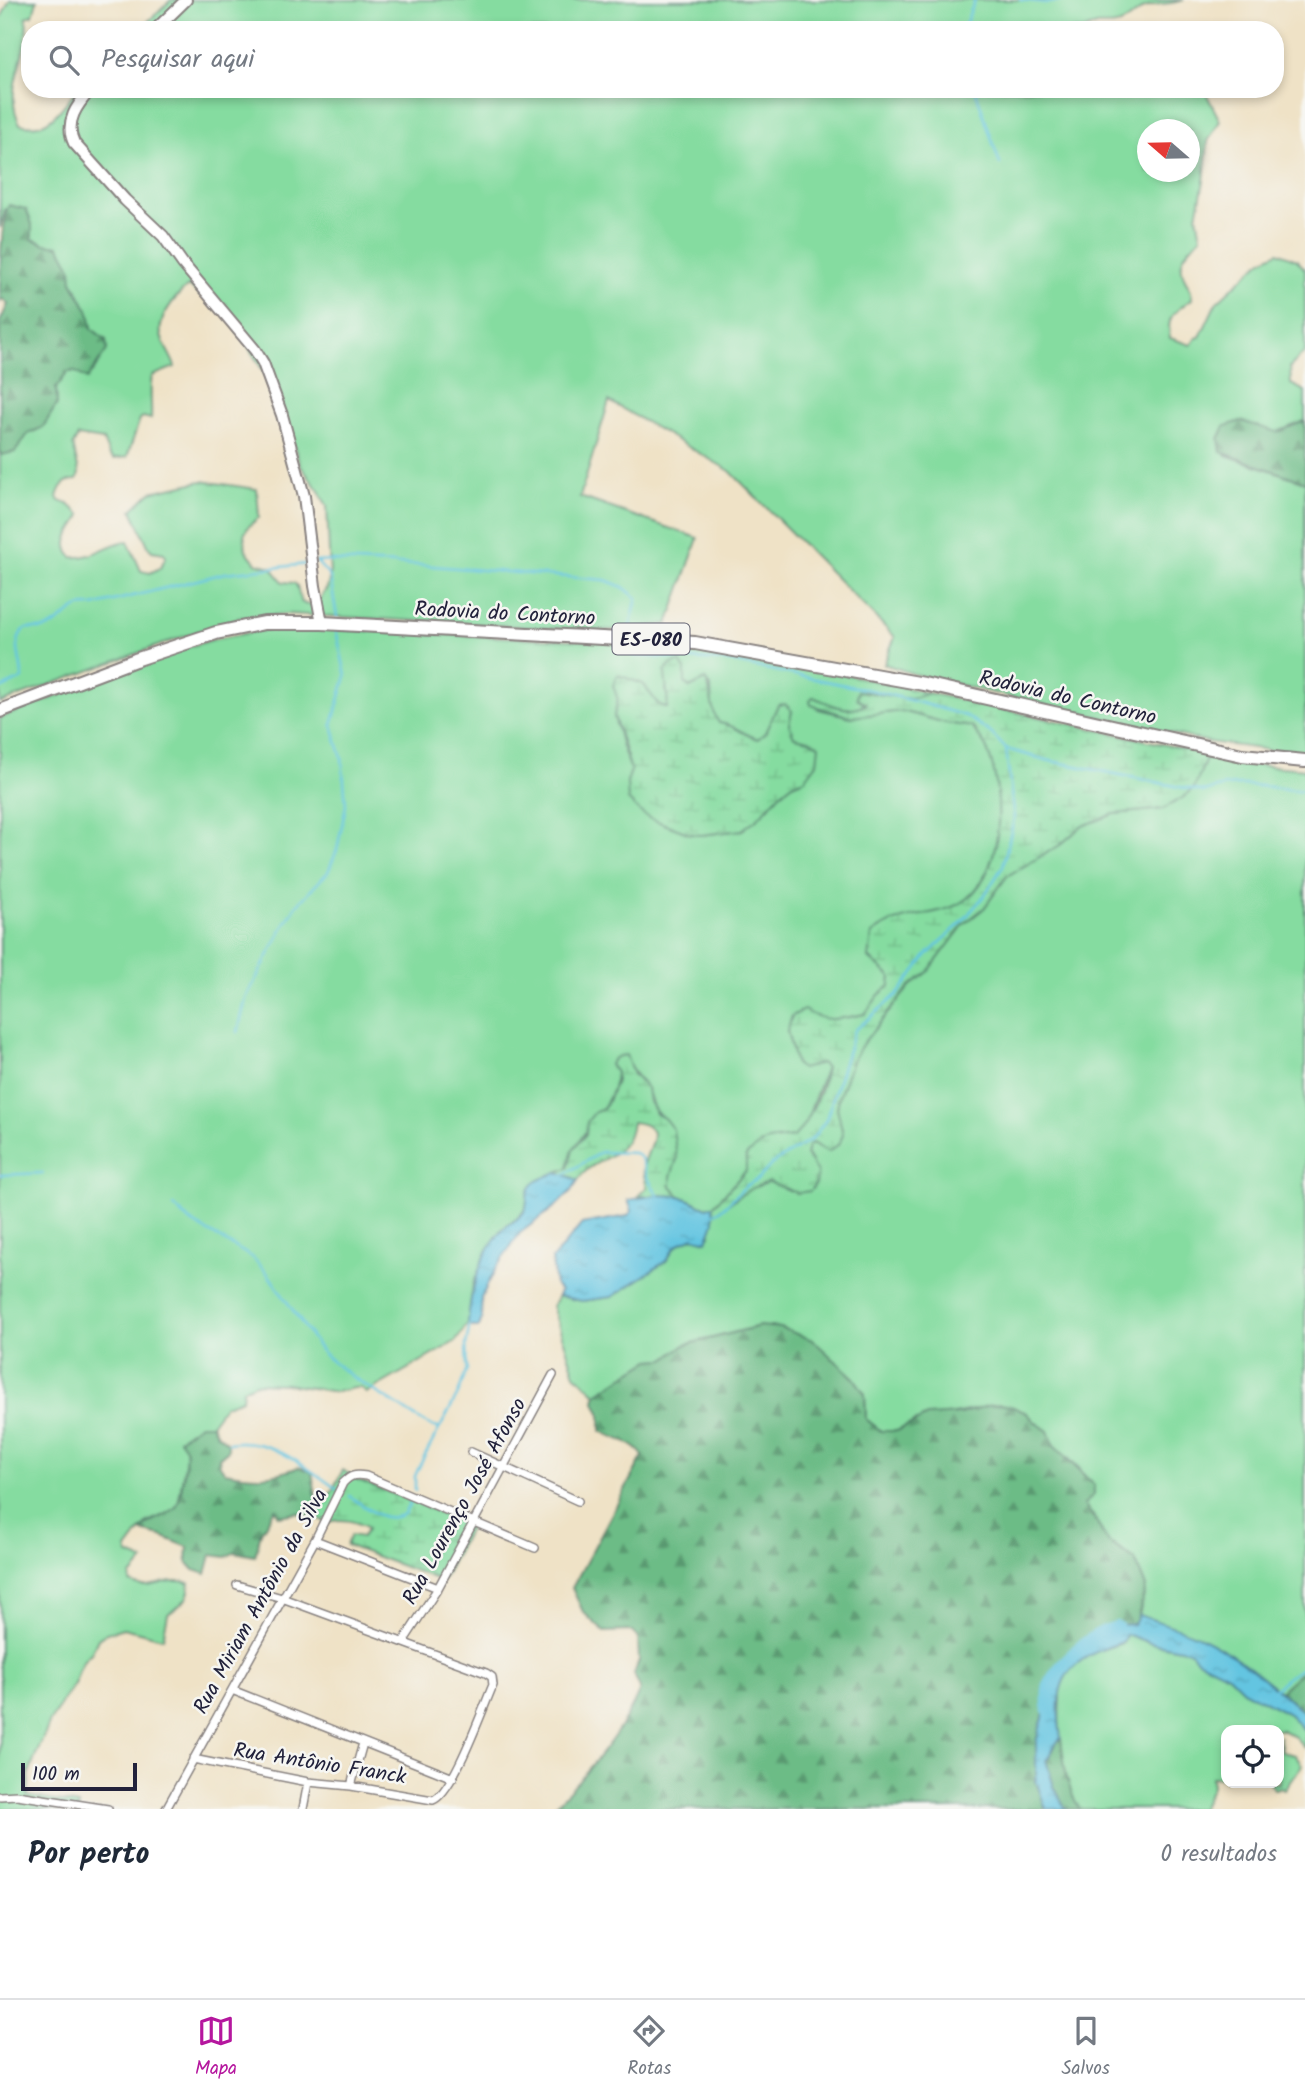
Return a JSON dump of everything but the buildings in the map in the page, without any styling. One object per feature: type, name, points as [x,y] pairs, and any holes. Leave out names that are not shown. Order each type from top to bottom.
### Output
[{"type":"main road","name":"Rodovia do Contorno","points":[[0,711],[135,660],[216,633],[264,623],[322,623],[695,643],[924,684],[1242,755],[1305,761]]},
{"type":"street","points":[[164,21],[186,0]]},
{"type":"street","points":[[83,98],[72,116],[70,132],[74,143],[125,200],[163,236],[183,264],[255,349],[263,363],[282,415],[304,496],[322,623]]},
{"type":"street","name":"Rua Lourenço José Afonso","points":[[403,1643],[438,1588],[553,1375]]},
{"type":"street","points":[[471,1452],[578,1501]]},
{"type":"street","name":"Rua Miriam Antônio da Silva","points":[[166,1809],[350,1476],[357,1474],[535,1548]]},
{"type":"street","points":[[315,1540],[438,1588]]},
{"type":"street","points":[[232,1690],[453,1778],[493,1685],[492,1677],[282,1598],[237,1585]]},
{"type":"street","points":[[351,1786],[363,1743]]},
{"type":"street","name":"Rua Antônio Franck","points":[[193,1759],[308,1782],[351,1786],[433,1800],[441,1797],[453,1778]]},
{"type":"street","points":[[303,1809],[308,1782]]},
{"type":"street","points":[[0,1796],[17,1795],[108,1809]]},
{"type":"green space","points":[[10,0],[37,0],[33,15],[26,17],[26,21],[21,21],[21,61],[14,97],[20,124],[30,126],[46,122],[70,98],[1208,98],[1220,121],[1208,141],[1197,216],[1201,237],[1185,254],[1182,264],[1192,299],[1173,314],[1169,324],[1170,338],[1191,345],[1200,337],[1216,303],[1262,260],[1278,252],[1297,260],[1305,269],[1305,352],[1290,367],[1291,384],[1305,391],[1305,421],[1277,433],[1240,421],[1225,455],[1305,482],[1305,755],[1209,742],[976,689],[884,664],[895,637],[730,471],[609,401],[580,497],[698,538],[668,624],[602,631],[288,614],[239,618],[0,703],[0,455],[15,451],[28,434],[43,427],[57,404],[56,388],[68,372],[93,372],[106,350],[106,340],[92,329],[81,297],[60,263],[45,245],[32,239],[32,224],[5,209],[0,228],[0,20]],"holes":[[[188,286],[230,317],[278,395],[300,465],[327,506],[330,576],[327,588],[317,603],[307,605],[301,602],[294,583],[283,582],[271,567],[256,563],[246,550],[244,535],[259,517],[257,489],[202,481],[151,492],[132,510],[149,548],[164,553],[166,557],[160,568],[150,573],[141,571],[128,541],[94,553],[72,557],[67,541],[81,515],[57,497],[63,484],[77,480],[79,473],[73,445],[78,436],[103,440],[109,455],[114,459],[127,457],[140,419],[151,419],[152,376],[175,367],[162,339],[161,328],[168,308]]]},
{"type":"green space","points":[[171,0],[1184,0],[1150,6],[1126,21],[149,21]]},
{"type":"green space","points":[[9,205],[26,209],[32,224],[32,239],[59,246],[71,267],[72,282],[89,312],[92,329],[106,340],[107,350],[87,379],[74,371],[68,372],[56,388],[57,404],[43,427],[28,434],[15,452],[0,455],[0,322],[8,304],[3,299],[0,301],[0,265],[2,236]]},
{"type":"green space","points":[[1241,421],[1277,432],[1305,421],[1305,482],[1221,452],[1219,439],[1225,426]]},
{"type":"green space","points":[[281,627],[681,645],[787,661],[929,693],[910,699],[858,691],[857,698],[866,703],[854,708],[840,707],[813,698],[818,709],[851,717],[902,711],[973,727],[986,746],[997,788],[997,833],[993,855],[986,874],[974,891],[959,904],[926,915],[891,922],[869,958],[891,976],[890,986],[879,995],[865,1014],[827,1019],[804,1011],[787,1031],[796,1065],[802,1068],[821,1063],[826,1067],[805,1125],[794,1137],[768,1140],[746,1156],[746,1171],[713,1206],[707,1208],[680,1196],[671,1187],[671,1175],[677,1159],[664,1118],[654,1109],[647,1089],[630,1065],[610,1065],[616,1072],[614,1086],[602,1110],[578,1143],[568,1168],[528,1194],[526,1209],[502,1229],[473,1284],[468,1323],[456,1341],[366,1393],[361,1388],[336,1392],[286,1384],[255,1383],[243,1389],[242,1399],[225,1405],[211,1424],[200,1424],[179,1439],[185,1447],[186,1456],[178,1505],[171,1512],[147,1522],[127,1549],[129,1555],[144,1561],[131,1576],[130,1582],[143,1586],[181,1581],[189,1583],[188,1594],[180,1605],[168,1614],[163,1638],[123,1628],[98,1639],[50,1721],[29,1773],[28,1796],[79,1805],[79,1809],[0,1809],[0,718],[181,649],[215,639]],"holes":[[[685,670],[685,683],[690,688],[705,680],[711,686],[712,713],[719,723],[758,739],[765,733],[778,706],[785,705],[792,711],[789,724],[794,737],[809,740],[805,779],[794,783],[778,795],[768,808],[742,830],[701,835],[688,833],[649,818],[627,783],[631,770],[614,716],[618,700],[618,675],[643,684],[658,704],[667,708],[669,699],[665,690]]]},
{"type":"green space","points":[[680,662],[685,670],[685,683],[690,688],[705,680],[708,684],[713,711],[719,723],[758,739],[765,733],[778,705],[785,704],[792,711],[789,724],[794,737],[819,745],[817,763],[805,779],[794,783],[779,795],[758,818],[742,830],[701,835],[688,833],[649,818],[628,800],[627,783],[631,770],[614,716],[618,700],[613,685],[618,675],[643,684],[658,704],[667,708],[665,671],[672,664]]},
{"type":"green space","points":[[858,691],[910,699],[929,693],[1208,754],[1194,788],[1184,797],[1163,809],[1114,814],[1082,826],[1060,845],[1007,876],[984,908],[964,924],[928,972],[910,986],[863,1043],[852,1061],[839,1097],[837,1108],[843,1135],[839,1144],[828,1152],[813,1143],[808,1146],[806,1155],[817,1172],[816,1184],[810,1191],[797,1193],[769,1182],[746,1192],[714,1214],[713,1206],[746,1171],[746,1156],[763,1143],[794,1137],[810,1114],[822,1086],[826,1067],[821,1063],[802,1069],[796,1065],[787,1031],[792,1016],[804,1010],[827,1019],[865,1014],[879,995],[890,986],[891,977],[869,958],[872,934],[898,920],[957,905],[973,893],[985,877],[993,856],[997,834],[997,788],[987,749],[973,727],[902,711],[851,717],[811,705],[813,697],[846,709],[860,707],[866,704],[857,698]]},
{"type":"green space","points":[[1208,754],[1258,765],[1305,769],[1305,1673],[1300,1673],[1280,1691],[1207,1641],[1139,1615],[1146,1587],[1135,1560],[1107,1541],[1094,1517],[1083,1505],[1088,1481],[1080,1469],[1054,1445],[1047,1431],[1027,1413],[1001,1404],[914,1422],[897,1431],[881,1431],[866,1419],[865,1394],[854,1378],[834,1360],[760,1326],[685,1345],[665,1359],[650,1360],[596,1394],[575,1374],[552,1306],[558,1296],[582,1301],[612,1297],[666,1261],[674,1248],[682,1242],[693,1237],[710,1235],[714,1214],[748,1189],[769,1182],[797,1193],[811,1161],[806,1155],[808,1146],[813,1143],[819,1148],[843,1135],[837,1108],[839,1097],[852,1061],[863,1043],[910,986],[928,972],[964,924],[984,908],[1007,876],[1060,845],[1082,826],[1114,814],[1163,809],[1199,776]]},
{"type":"green space","points":[[626,1055],[633,1075],[647,1088],[649,1102],[656,1114],[664,1118],[673,1129],[677,1159],[671,1176],[671,1186],[680,1196],[638,1196],[647,1187],[643,1167],[653,1137],[649,1127],[643,1124],[632,1122],[624,1144],[578,1180],[557,1172],[568,1168],[573,1149],[586,1134],[587,1122],[595,1112],[603,1109],[608,1101],[616,1081],[616,1072],[610,1065],[612,1060]]},
{"type":"green space","points":[[760,1326],[781,1328],[813,1340],[854,1378],[865,1394],[866,1419],[881,1431],[897,1431],[927,1416],[960,1414],[1001,1404],[1011,1406],[1027,1413],[1048,1431],[1054,1446],[1094,1485],[1094,1494],[1084,1505],[1107,1541],[1135,1560],[1146,1587],[1134,1624],[1110,1626],[1087,1647],[1067,1659],[1055,1674],[1036,1742],[1036,1781],[1046,1809],[552,1809],[590,1768],[613,1738],[640,1689],[634,1674],[639,1661],[638,1638],[631,1631],[604,1632],[583,1612],[572,1588],[643,1456],[629,1444],[601,1431],[601,1415],[595,1402],[596,1394],[650,1360],[665,1359],[685,1345]]},
{"type":"green space","points":[[200,1424],[211,1424],[216,1433],[228,1443],[228,1450],[219,1458],[225,1472],[262,1476],[299,1467],[312,1472],[317,1503],[315,1516],[297,1513],[279,1516],[275,1509],[261,1532],[255,1556],[235,1552],[226,1557],[211,1555],[206,1574],[194,1570],[187,1562],[188,1547],[140,1531],[149,1522],[176,1507],[185,1459],[185,1448],[179,1439]]},
{"type":"green space","points":[[343,1470],[358,1480],[471,1525],[442,1581],[346,1545],[351,1535],[362,1537],[368,1528],[342,1520],[327,1523],[315,1516],[317,1503],[326,1502]]},
{"type":"green space","points":[[1126,1634],[1150,1643],[1191,1651],[1204,1663],[1228,1675],[1243,1690],[1289,1714],[1305,1731],[1305,1748],[1295,1737],[1284,1731],[1284,1725],[1221,1725],[1221,1778],[1211,1777],[1212,1786],[1201,1809],[1080,1809],[1064,1770],[1059,1726],[1060,1684],[1065,1674],[1079,1661],[1123,1643]]},
{"type":"green space","points":[[1300,1673],[1305,1673],[1305,1713],[1280,1691]]},
{"type":"green space","points":[[1061,1738],[1069,1784],[1080,1809],[1066,1809],[1054,1787],[1046,1760]]},
{"type":"green space","points":[[1284,1752],[1295,1755],[1302,1765],[1284,1790]]},
{"type":"water","points":[[557,1172],[578,1180],[556,1206],[520,1233],[496,1268],[481,1298],[482,1318],[479,1327],[473,1327],[468,1323],[471,1299],[477,1274],[487,1251],[501,1231],[523,1213],[530,1188],[540,1179]]},
{"type":"water","points":[[657,1195],[680,1196],[707,1208],[713,1206],[714,1222],[707,1241],[693,1237],[682,1242],[674,1248],[666,1261],[612,1297],[582,1301],[558,1296],[560,1291],[555,1285],[552,1259],[582,1224],[627,1216],[632,1211],[628,1200]]},
{"type":"water","points":[[1139,1615],[1200,1637],[1241,1661],[1305,1713],[1305,1731],[1289,1714],[1243,1690],[1228,1675],[1197,1660],[1191,1651],[1150,1643],[1126,1634],[1123,1642],[1088,1656],[1076,1664],[1062,1686],[1059,1700],[1061,1738],[1046,1760],[1054,1787],[1066,1809],[1046,1809],[1036,1781],[1036,1742],[1055,1674],[1067,1659],[1110,1626],[1134,1624]]},
{"type":"waterway","points":[[967,21],[975,0]]},
{"type":"waterway","points":[[1020,0],[1048,3],[1066,0]]},
{"type":"waterway","points":[[978,98],[1000,164]]},
{"type":"waterway","points":[[316,562],[420,565],[605,580],[623,587],[637,598],[629,631]]},
{"type":"waterway","points":[[317,562],[330,577],[337,617]]},
{"type":"waterway","points":[[0,689],[22,679],[18,645],[22,632],[28,628],[49,627],[79,607],[93,606],[225,573],[307,564]]},
{"type":"waterway","points":[[238,1032],[246,998],[284,926],[296,906],[328,872],[337,850],[346,805],[342,758],[332,725],[346,676],[336,630]]},
{"type":"waterway","points":[[627,645],[626,653],[635,656],[726,661],[875,691],[932,706],[966,716],[991,733],[1006,749],[1014,819],[1003,866],[984,896],[961,923],[927,955],[899,993],[854,1031],[826,1120],[812,1139],[772,1164],[758,1179],[713,1214]]},
{"type":"waterway","points":[[1006,749],[1046,760],[1205,792],[1242,785],[1305,791]]},
{"type":"waterway","points":[[562,1176],[601,1152],[635,1153],[641,1158],[647,1177],[658,1195]]},
{"type":"waterway","points":[[0,1175],[43,1173]]},
{"type":"waterway","points":[[174,1206],[191,1222],[252,1257],[268,1274],[329,1359],[365,1385],[438,1428]]},
{"type":"waterway","points":[[415,1491],[415,1476],[458,1394],[467,1369],[466,1345],[470,1323]]},
{"type":"waterway","points":[[229,1443],[244,1442],[273,1449],[300,1463],[337,1489]]},
{"type":"waterway","points":[[349,1496],[375,1513],[389,1517],[404,1514],[411,1502]]},
{"type":"waterway","points":[[1050,1711],[1049,1689],[1059,1670],[1087,1643],[1117,1628]]},
{"type":"waterway","points":[[1274,1689],[1305,1666]]}]
